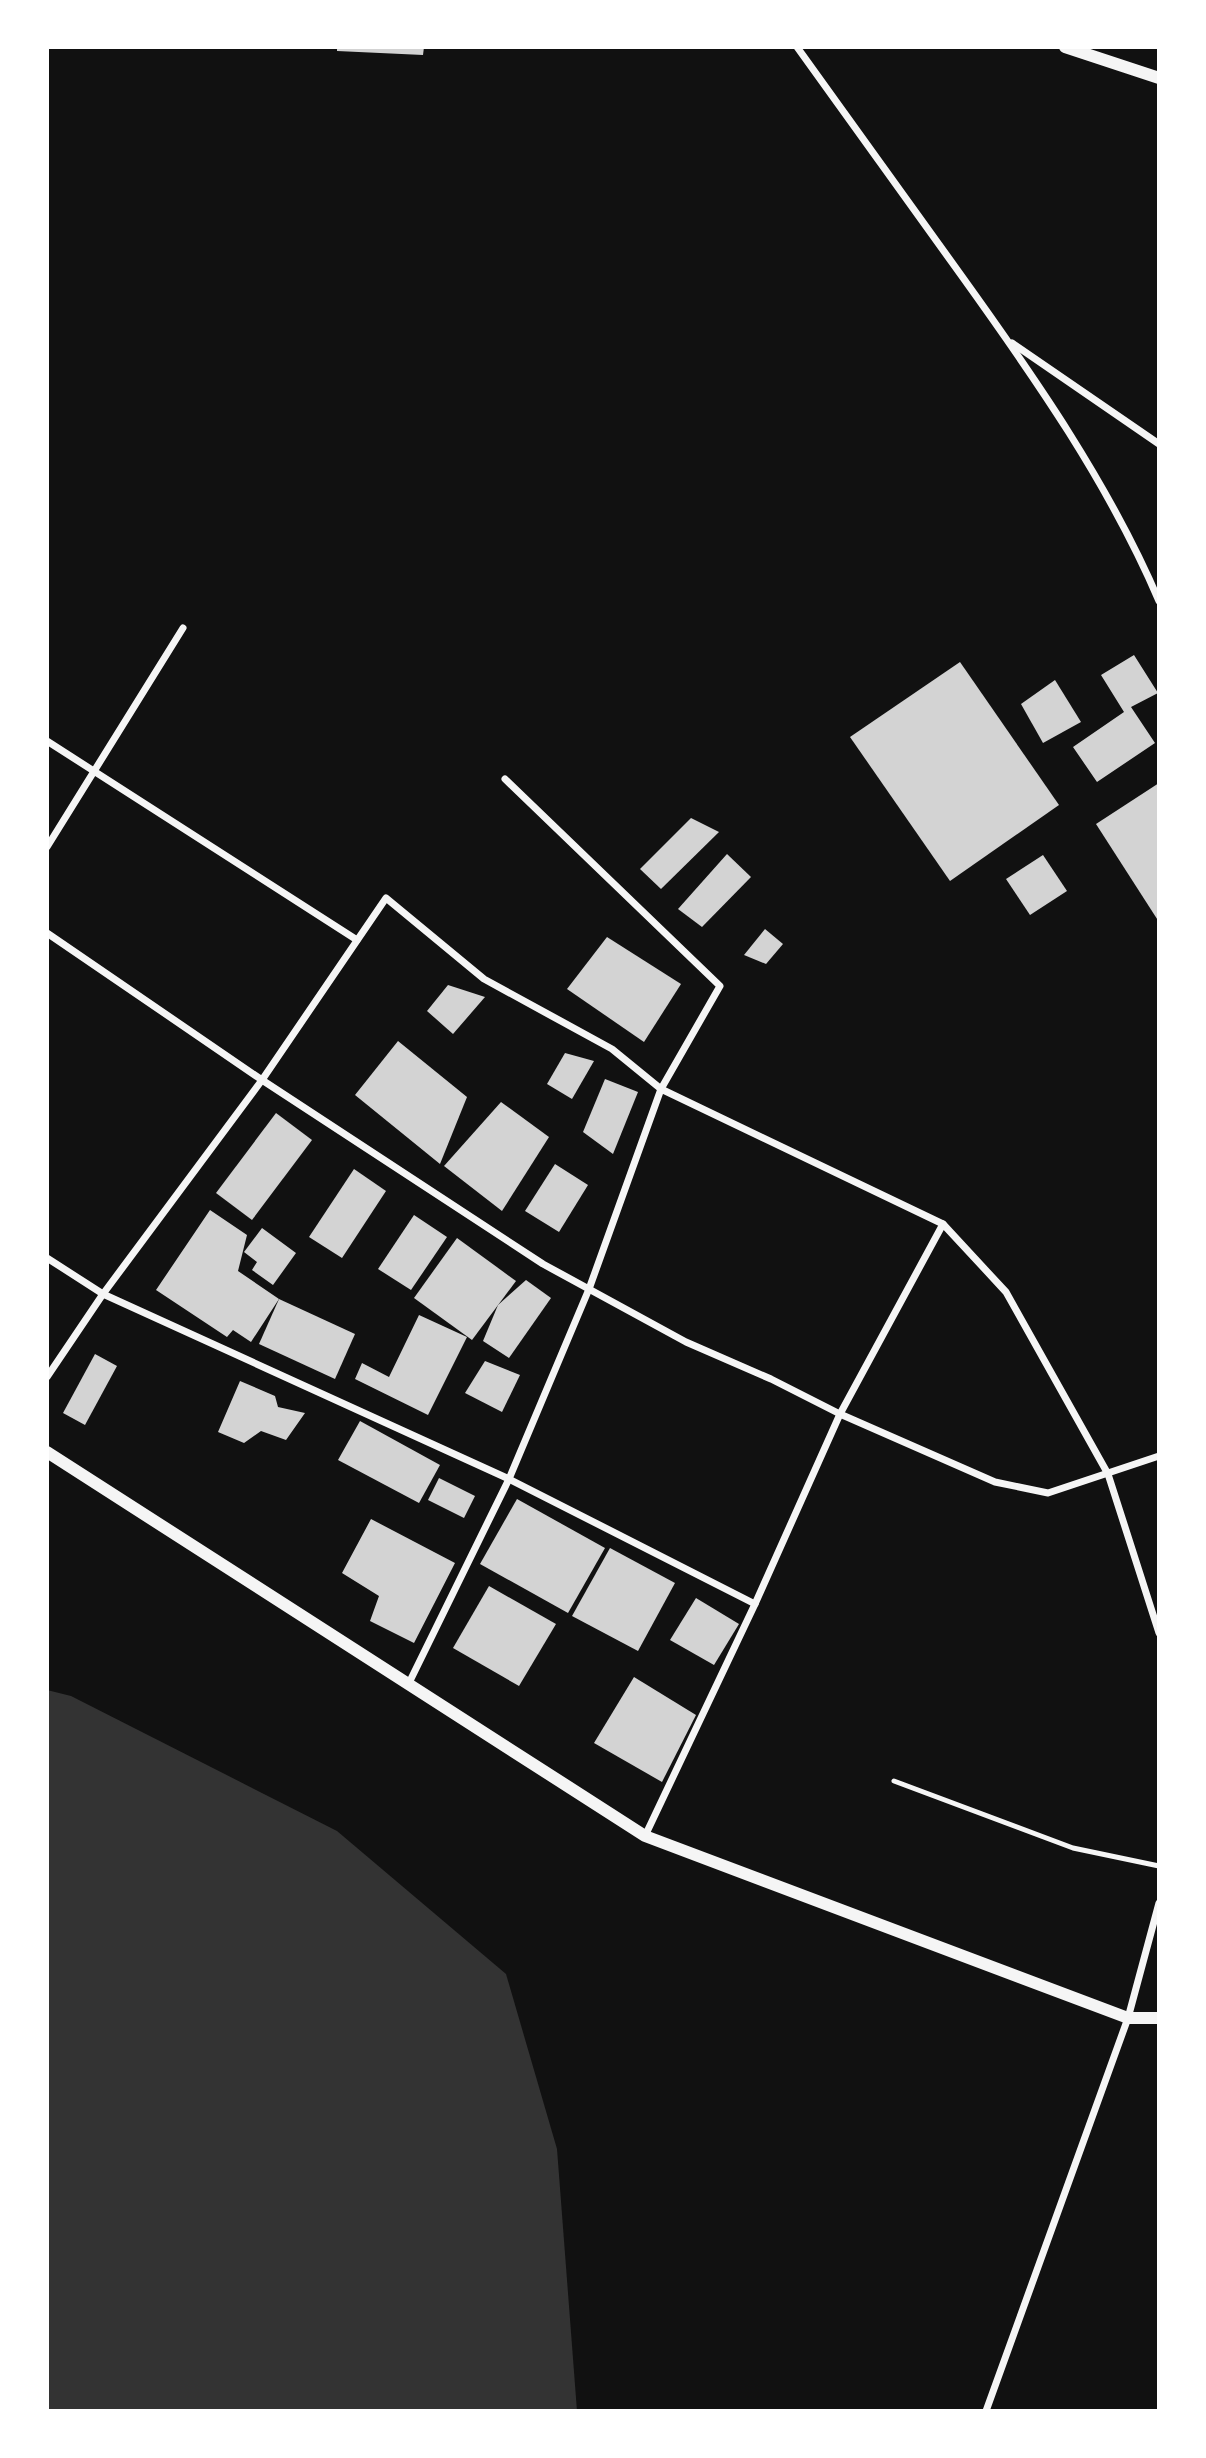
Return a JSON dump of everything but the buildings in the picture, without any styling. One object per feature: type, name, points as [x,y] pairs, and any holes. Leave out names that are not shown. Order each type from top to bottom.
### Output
[{"type":"street","points":[[797,47],[1008,341],[1081,452],[1138,552],[1159,601]]},
{"type":"street","points":[[1065,47],[1159,78]]},
{"type":"street","points":[[1008,341],[1159,444]]},
{"type":"street","points":[[47,847],[183,628]]},
{"type":"street","points":[[47,741],[357,940]]},
{"type":"street","points":[[408,1685],[509,1479],[589,1289],[661,1088],[720,986],[505,779]]},
{"type":"street","points":[[47,1377],[103,1294],[261,1080],[386,898],[484,979],[612,1049],[661,1088],[943,1224],[1006,1292],[1108,1474],[1159,1633]]},
{"type":"street","points":[[47,933],[261,1080],[543,1264],[686,1342],[995,1482],[1048,1493],[1159,1457]]},
{"type":"street","points":[[645,1836],[755,1604],[840,1414],[943,1224]]},
{"type":"street","points":[[47,1258],[103,1294],[509,1479],[755,1604]]},
{"type":"street","points":[[47,1452],[645,1836],[1128,2018],[1159,2018]]},
{"type":"street","points":[[986,2411],[1128,2018],[1159,1903]]},
{"type":"lane","points":[[894,1781],[1073,1848],[1159,1866]]},
{"type":"shaded area","points":[[47,1690],[71,1696],[337,1831],[506,1974],[557,2149],[577,2411],[47,2411]]}]
